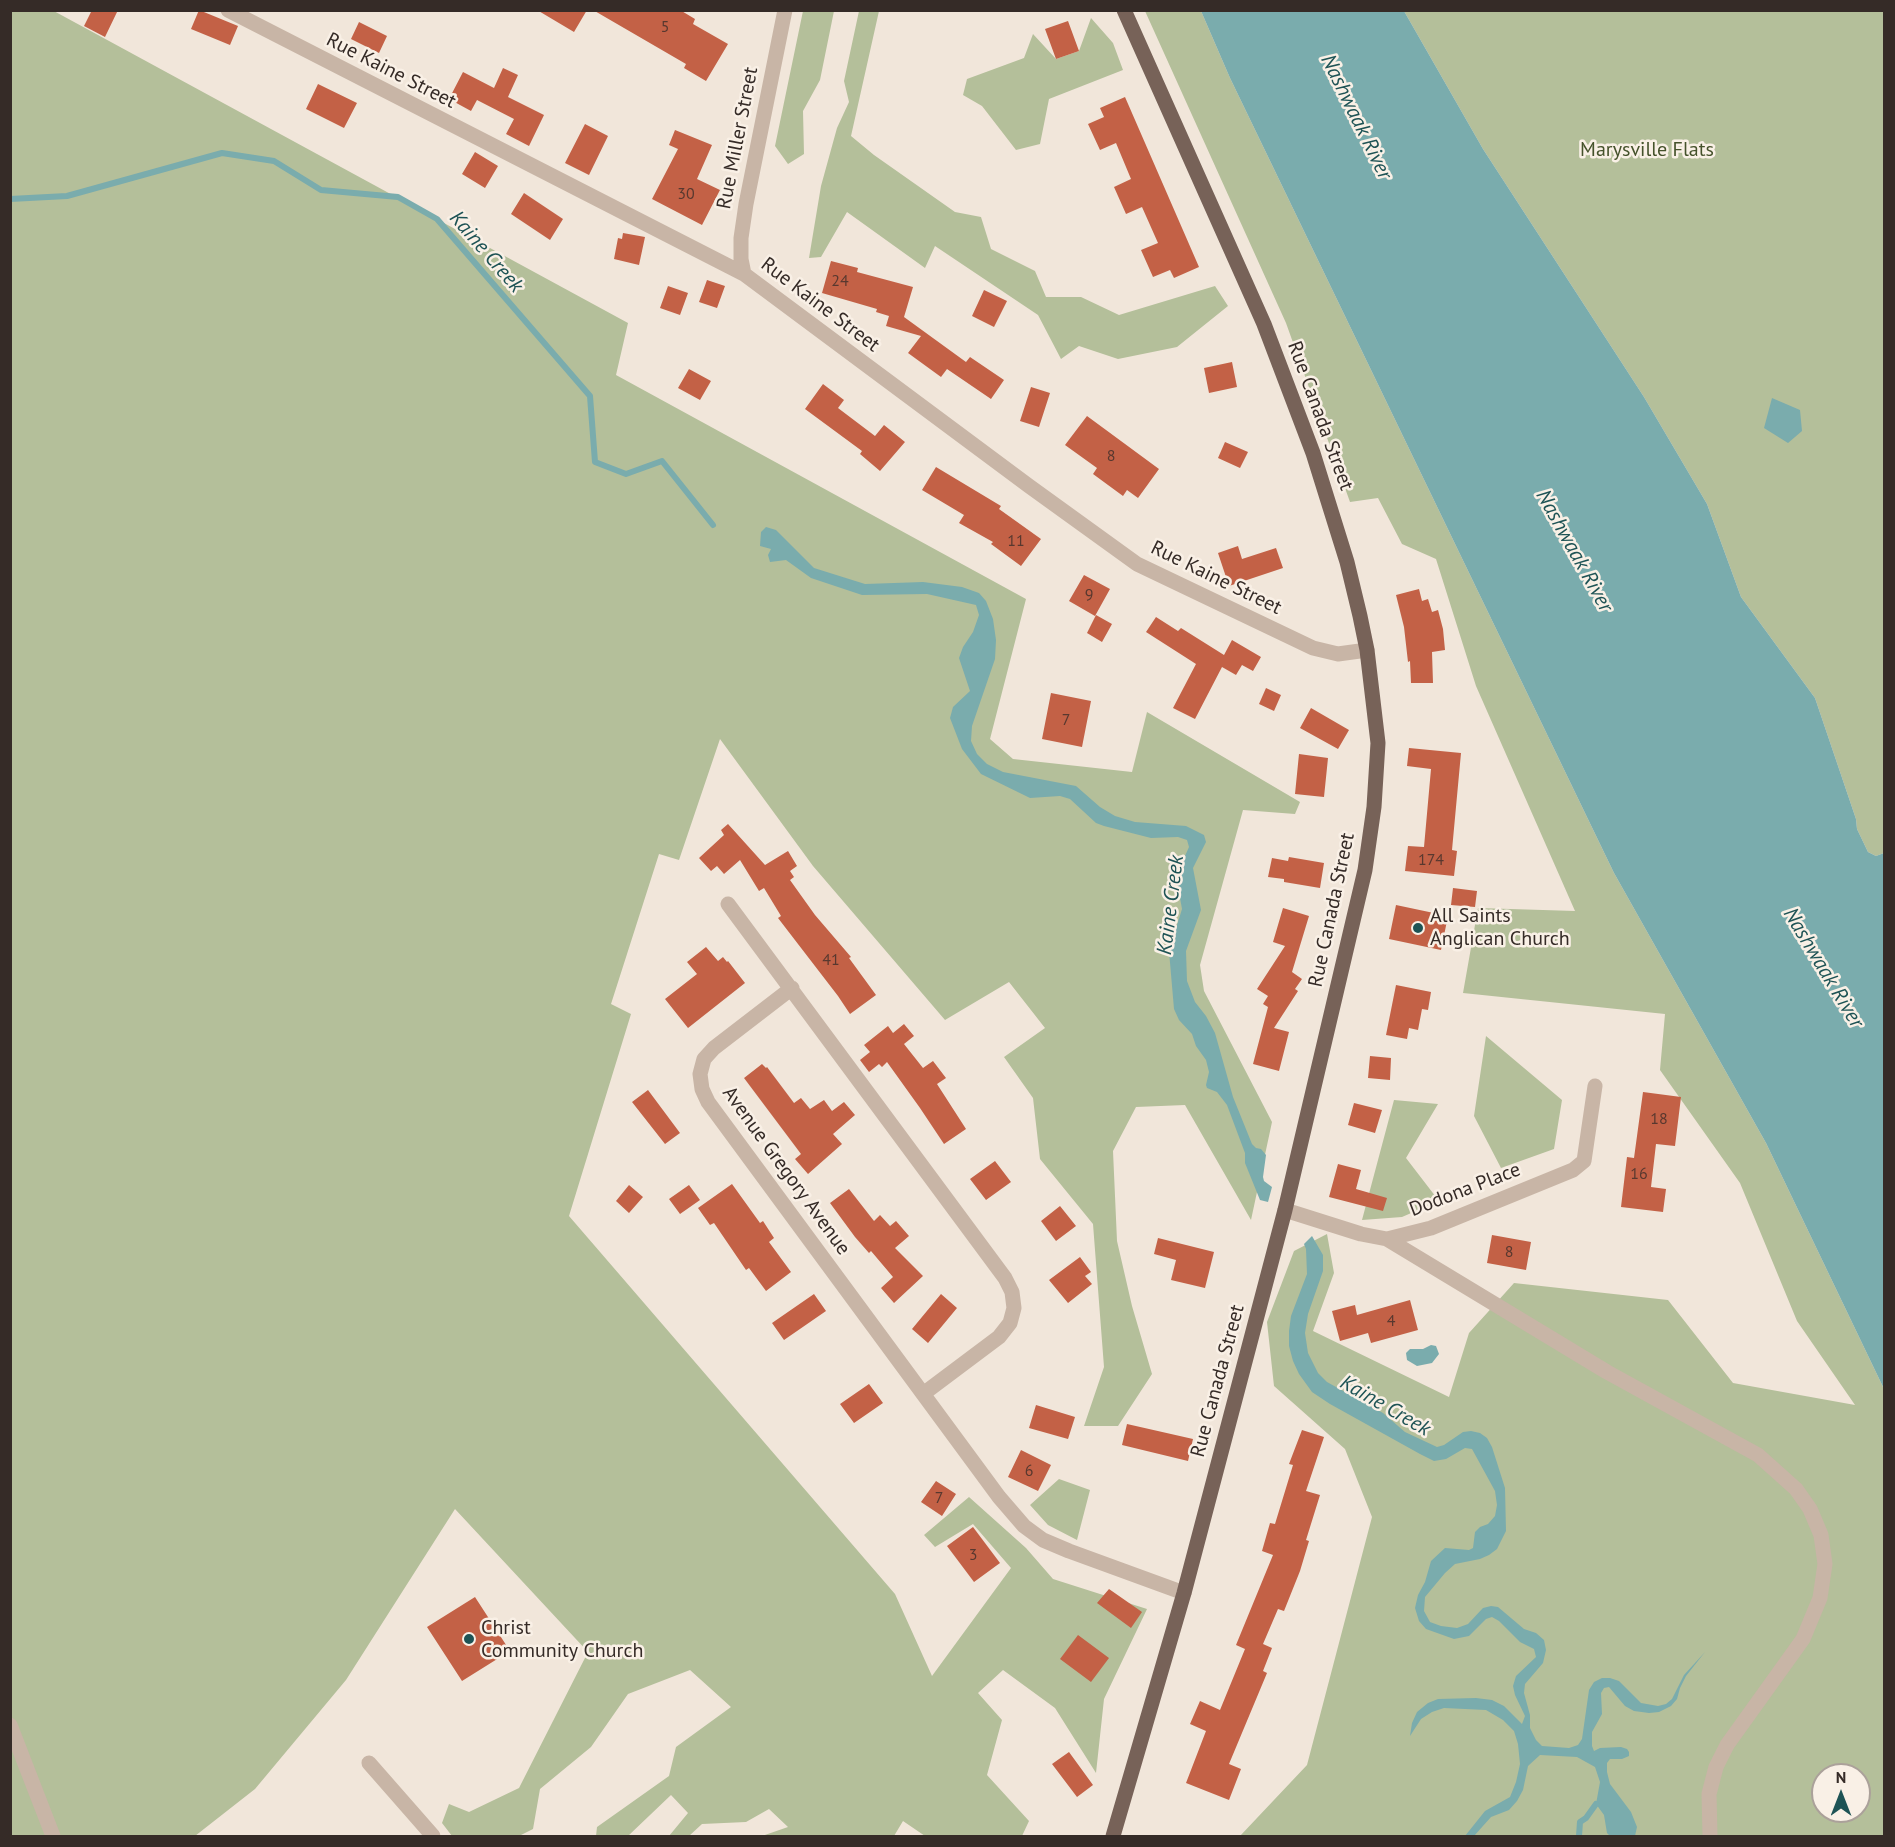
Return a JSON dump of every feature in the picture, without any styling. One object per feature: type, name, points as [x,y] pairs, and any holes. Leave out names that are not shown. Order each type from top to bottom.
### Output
[{"type":"main road","name":"Rue Canada Street","points":[[1113,1836],[1184,1593],[1284,1210],[1365,870],[1374,807],[1378,743],[1367,650],[1350,573],[1331,507],[1264,324],[1124,10]]},
{"type":"street","name":"Rue Kaine Street","points":[[228,10],[744,274],[1019,480],[1137,564],[1313,648],[1338,654],[1367,650]]},
{"type":"street","name":"Rue Miller Street","points":[[744,274],[741,238],[781,12]]},
{"type":"street","points":[[728,904],[1005,1278],[1011,1292],[1014,1308],[1012,1316],[1010,1323],[999,1337],[923,1394]]},
{"type":"street","name":"Avenue Gregory Avenue","points":[[792,988],[714,1048],[704,1059],[700,1074],[702,1089],[708,1102],[999,1497],[1024,1526],[1043,1540],[1069,1551],[1184,1593]]},
{"type":"street","name":"Dodona Place","points":[[1284,1210],[1361,1234],[1387,1239],[1431,1228],[1573,1170],[1584,1161],[1595,1086]]},
{"type":"street","points":[[1387,1239],[1607,1372],[1751,1451],[1779,1472],[1796,1489],[1810,1509],[1821,1535],[1825,1564],[1820,1598],[1803,1639],[1727,1745],[1716,1767],[1709,1794],[1710,1836]]},
{"type":"street","points":[[10,1725],[53,1836]]},
{"type":"street","points":[[369,1763],[434,1836]]},
{"type":"green space","points":[[52,10],[628,323],[616,375],[1026,599],[990,739],[1013,759],[1132,772],[1147,712],[1300,802],[1295,814],[1243,810],[1200,965],[1204,991],[1272,1122],[1251,1220],[1185,1105],[1136,1107],[1113,1151],[1117,1241],[1132,1306],[1152,1374],[1118,1426],[1084,1426],[1104,1367],[1093,1224],[1040,1159],[1033,1098],[1004,1057],[1045,1028],[1009,982],[945,1020],[813,866],[720,739],[679,860],[659,854],[611,1004],[631,1014],[569,1216],[895,1594],[932,1676],[1011,1568],[973,1524],[935,1547],[924,1535],[969,1497],[1026,1548],[1053,1579],[1147,1609],[1104,1699],[1096,1773],[1055,1708],[1003,1670],[978,1693],[1002,1720],[987,1775],[1029,1821],[1022,1836],[925,1836],[903,1821],[894,1836],[762,1836],[788,1827],[769,1809],[746,1822],[702,1824],[689,1836],[669,1836],[688,1813],[671,1795],[628,1836],[596,1836],[597,1827],[669,1776],[676,1747],[731,1707],[690,1670],[628,1694],[591,1747],[540,1789],[533,1829],[519,1836],[452,1836],[442,1823],[449,1804],[469,1812],[519,1788],[588,1652],[455,1509],[346,1680],[255,1789],[195,1836],[11,1836],[10,11]]},
{"type":"green space","points":[[803,11],[834,11],[820,80],[803,111],[804,154],[788,164],[775,146]]},
{"type":"green space","points":[[859,11],[879,11],[851,136],[955,212],[981,217],[991,249],[1035,271],[1046,297],[1081,297],[1119,315],[1215,286],[1228,306],[1177,347],[1118,359],[1079,346],[1061,359],[1038,315],[935,246],[925,268],[847,212],[821,257],[809,258],[821,186],[837,128],[849,102],[844,81]]},
{"type":"green space","points":[[1145,11],[1201,11],[1230,78],[1614,873],[1766,1143],[1884,1389],[1884,1836],[1240,1836],[1307,1765],[1372,1517],[1345,1449],[1274,1386],[1267,1322],[1294,1251],[1327,1234],[1334,1273],[1313,1331],[1449,1397],[1469,1333],[1514,1283],[1668,1300],[1733,1383],[1855,1405],[1797,1321],[1740,1183],[1660,1070],[1665,1014],[1463,993],[1478,908],[1575,911],[1476,686],[1436,559],[1402,544],[1378,498],[1350,502],[1286,323]]},
{"type":"green space","name":"Marysville Flats","points":[[1404,11],[1884,11],[1884,853],[1876,856],[1868,852],[1857,829],[1856,819],[1815,698],[1741,597],[1707,504],[1644,397],[1483,149]]},
{"type":"green space","points":[[1091,18],[1113,43],[1123,70],[1049,99],[1040,144],[1016,150],[982,106],[963,95],[967,79],[1024,58],[1033,34],[1056,59],[1079,51]]},
{"type":"green space","points":[[1486,1036],[1562,1100],[1554,1149],[1501,1168],[1474,1116]]},
{"type":"green space","points":[[1394,1100],[1438,1104],[1406,1158],[1439,1201],[1402,1217],[1362,1220]]},
{"type":"green space","points":[[1059,1479],[1090,1490],[1077,1540],[1048,1525],[1030,1505]]},
{"type":"water","name":"Nashwaak River","points":[[1201,11],[1404,11],[1483,149],[1644,397],[1707,504],[1741,597],[1815,698],[1856,819],[1857,829],[1868,852],[1876,856],[1884,853],[1884,1389],[1766,1143],[1614,873],[1230,78]]},
{"type":"water","points":[[1772,398],[1800,410],[1802,431],[1788,443],[1764,428]]},
{"type":"water","points":[[766,527],[776,530],[814,568],[865,584],[923,582],[962,587],[979,593],[986,601],[993,619],[996,640],[995,659],[972,726],[971,741],[977,754],[987,764],[1003,772],[1076,786],[1100,807],[1115,816],[1135,822],[1186,826],[1204,835],[1206,842],[1193,868],[1201,910],[1186,951],[1187,981],[1195,1002],[1215,1033],[1233,1097],[1252,1144],[1266,1155],[1263,1177],[1264,1181],[1272,1187],[1268,1202],[1260,1200],[1245,1163],[1245,1153],[1227,1105],[1217,1092],[1207,1088],[1209,1072],[1206,1060],[1196,1046],[1192,1034],[1179,1020],[1174,1009],[1169,951],[1182,909],[1176,876],[1189,847],[1187,840],[1178,837],[1151,838],[1104,826],[1096,823],[1070,799],[1060,796],[1030,798],[981,774],[962,749],[950,718],[953,707],[970,691],[959,658],[979,615],[976,605],[927,594],[862,595],[811,578],[786,560],[770,562],[768,555],[771,549],[760,546],[761,532]]},
{"type":"water","points":[[1312,1236],[1323,1255],[1323,1271],[1308,1314],[1305,1333],[1308,1353],[1318,1373],[1327,1382],[1383,1413],[1405,1432],[1437,1447],[1463,1432],[1471,1431],[1487,1438],[1492,1447],[1505,1488],[1506,1531],[1497,1549],[1489,1555],[1455,1564],[1445,1573],[1425,1597],[1424,1611],[1430,1622],[1457,1628],[1468,1624],[1483,1608],[1498,1607],[1524,1629],[1536,1633],[1544,1640],[1546,1650],[1543,1663],[1525,1684],[1524,1693],[1530,1715],[1530,1728],[1536,1740],[1542,1746],[1569,1748],[1578,1745],[1582,1739],[1589,1690],[1594,1682],[1602,1678],[1619,1681],[1641,1703],[1658,1706],[1666,1704],[1672,1699],[1684,1675],[1705,1652],[1686,1676],[1677,1699],[1671,1706],[1659,1712],[1634,1711],[1625,1706],[1609,1687],[1604,1688],[1601,1693],[1602,1714],[1592,1732],[1592,1746],[1594,1751],[1600,1748],[1621,1747],[1629,1752],[1629,1756],[1622,1759],[1610,1759],[1607,1763],[1607,1772],[1610,1784],[1631,1812],[1637,1827],[1635,1836],[1610,1836],[1607,1833],[1604,1815],[1596,1804],[1600,1782],[1595,1767],[1577,1757],[1540,1755],[1528,1766],[1523,1790],[1509,1810],[1491,1817],[1474,1836],[1465,1836],[1485,1811],[1510,1797],[1520,1764],[1514,1731],[1503,1720],[1486,1710],[1444,1708],[1421,1719],[1410,1736],[1417,1712],[1428,1703],[1438,1699],[1492,1700],[1504,1706],[1522,1724],[1525,1716],[1513,1686],[1516,1676],[1536,1657],[1534,1649],[1520,1642],[1492,1617],[1486,1619],[1469,1636],[1454,1639],[1426,1629],[1419,1621],[1415,1608],[1431,1561],[1445,1548],[1469,1550],[1473,1548],[1475,1532],[1488,1524],[1495,1516],[1497,1505],[1495,1491],[1472,1449],[1465,1448],[1446,1459],[1434,1461],[1330,1404],[1312,1392],[1299,1374],[1289,1346],[1289,1331],[1291,1316],[1307,1274],[1304,1244]]},
{"type":"water","points":[[1431,1345],[1436,1346],[1439,1354],[1432,1363],[1417,1366],[1407,1360],[1406,1353],[1410,1349],[1423,1349]]},
{"type":"building","points":[[92,10],[118,10],[105,37],[84,26]]},
{"type":"building","points":[[199,10],[238,26],[230,45],[191,29]]},
{"type":"building","points":[[537,10],[587,10],[574,32]]},
{"type":"building","points":[[593,10],[680,10],[695,19],[693,24],[728,44],[706,81],[684,68],[686,64]]},
{"type":"building","points":[[1068,21],[1079,51],[1056,59],[1045,29]]},
{"type":"building","points":[[359,22],[387,36],[379,53],[351,39]]},
{"type":"building","points":[[503,68],[518,75],[508,97],[544,115],[529,146],[506,134],[514,119],[477,100],[471,111],[449,99],[463,72],[494,88]]},
{"type":"building","points":[[318,84],[357,103],[344,128],[306,109]]},
{"type":"building","points":[[1125,97],[1199,267],[1174,278],[1170,270],[1153,277],[1141,250],[1158,243],[1142,207],[1126,214],[1114,187],[1131,179],[1116,143],[1100,150],[1088,124],[1104,117],[1100,108]]},
{"type":"building","points":[[585,124],[608,136],[589,175],[565,163]]},
{"type":"building","points":[[675,130],[712,145],[697,179],[720,190],[702,225],[652,199],[678,149],[669,145]]},
{"type":"building","points":[[475,152],[498,166],[485,188],[462,174]]},
{"type":"building","points":[[524,193],[563,219],[550,240],[511,214]]},
{"type":"building","points":[[623,233],[645,237],[639,265],[614,259],[618,238],[622,239]]},
{"type":"building","points":[[831,261],[858,268],[857,272],[913,287],[904,317],[966,362],[970,357],[1004,380],[991,399],[947,369],[941,377],[908,353],[921,336],[886,326],[889,316],[876,312],[877,309],[822,293]]},
{"type":"building","points":[[707,280],[725,286],[717,308],[699,302]]},
{"type":"building","points":[[668,286],[688,293],[680,315],[660,308]]},
{"type":"building","points":[[984,290],[1007,301],[994,327],[972,316]]},
{"type":"building","points":[[1232,362],[1237,387],[1209,393],[1204,368]]},
{"type":"building","points":[[689,369],[711,381],[700,400],[678,388]]},
{"type":"building","points":[[823,384],[844,400],[838,408],[875,436],[884,425],[905,442],[880,471],[860,454],[862,451],[805,409]]},
{"type":"building","points":[[1031,387],[1050,393],[1039,427],[1020,421]]},
{"type":"building","points":[[1087,416],[1159,469],[1138,498],[1127,490],[1123,496],[1093,474],[1097,468],[1065,445]]},
{"type":"building","points":[[1225,442],[1248,452],[1240,468],[1218,458]]},
{"type":"building","points":[[936,467],[1001,506],[999,509],[1041,539],[1021,566],[991,544],[993,542],[959,523],[964,515],[922,490]]},
{"type":"building","points":[[1238,546],[1242,559],[1276,548],[1283,568],[1229,586],[1218,553]]},
{"type":"building","points":[[1084,575],[1110,589],[1095,616],[1069,601]]},
{"type":"building","points":[[1419,589],[1422,601],[1428,599],[1432,612],[1438,610],[1443,629],[1445,650],[1432,652],[1433,683],[1411,683],[1410,661],[1408,662],[1404,627],[1396,595]]},
{"type":"building","points":[[1096,615],[1112,624],[1102,642],[1087,633]]},
{"type":"building","points":[[1156,617],[1178,631],[1181,628],[1224,655],[1232,640],[1261,657],[1253,671],[1242,665],[1236,675],[1222,667],[1195,719],[1173,708],[1196,664],[1146,632]]},
{"type":"building","points":[[1266,688],[1281,695],[1274,711],[1259,704]]},
{"type":"building","points":[[1051,693],[1091,701],[1082,747],[1042,739]]},
{"type":"building","points":[[1311,708],[1349,730],[1338,749],[1300,728]]},
{"type":"building","points":[[1409,748],[1461,753],[1452,850],[1457,851],[1454,876],[1405,871],[1408,846],[1424,847],[1431,769],[1407,766]]},
{"type":"building","points":[[1299,754],[1328,758],[1324,797],[1295,794]]},
{"type":"building","points":[[728,824],[765,865],[788,851],[797,866],[790,871],[794,877],[790,880],[815,915],[851,957],[849,958],[876,995],[850,1014],[778,918],[781,916],[764,888],[759,891],[740,860],[724,874],[717,866],[711,871],[699,858],[724,835],[721,830]]},
{"type":"building","points":[[1289,857],[1324,863],[1320,888],[1268,877],[1272,858],[1288,861]]},
{"type":"building","points":[[1453,888],[1477,891],[1475,907],[1451,905]]},
{"type":"building","name":"All Saints Anglican Church","points":[[1396,905],[1448,916],[1441,950],[1389,939]]},
{"type":"building","points":[[1283,908],[1309,916],[1292,972],[1302,979],[1295,989],[1298,991],[1274,1028],[1289,1032],[1279,1071],[1253,1064],[1268,1007],[1263,1004],[1268,996],[1257,989],[1285,946],[1273,942]]},
{"type":"building","points":[[706,947],[718,961],[723,957],[728,961],[745,983],[688,1028],[665,999],[697,974],[687,962]]},
{"type":"building","points":[[1396,985],[1431,992],[1428,1010],[1422,1009],[1418,1030],[1409,1028],[1407,1039],[1386,1035]]},
{"type":"building","points":[[904,1024],[914,1036],[904,1044],[923,1068],[933,1061],[946,1078],[937,1084],[966,1129],[944,1144],[887,1062],[882,1067],[879,1064],[869,1072],[860,1060],[870,1052],[864,1045],[888,1026],[893,1033]]},
{"type":"building","points":[[1370,1056],[1391,1058],[1390,1080],[1368,1078]]},
{"type":"building","points":[[762,1064],[767,1067],[794,1103],[801,1098],[810,1109],[824,1100],[832,1111],[844,1102],[855,1115],[833,1134],[842,1144],[808,1174],[795,1159],[801,1154],[744,1078]]},
{"type":"building","points":[[648,1090],[680,1133],[665,1144],[632,1102]]},
{"type":"building","points":[[1643,1092],[1681,1097],[1675,1146],[1656,1144],[1651,1187],[1666,1189],[1663,1212],[1621,1207],[1627,1157],[1634,1158]]},
{"type":"building","points":[[1354,1103],[1382,1110],[1375,1133],[1348,1125]]},
{"type":"building","points":[[995,1161],[1011,1182],[986,1200],[970,1179]]},
{"type":"building","points":[[1338,1164],[1361,1170],[1356,1189],[1387,1198],[1383,1211],[1329,1197]]},
{"type":"building","points":[[732,1184],[760,1223],[763,1221],[774,1238],[769,1242],[791,1272],[766,1291],[749,1268],[746,1270],[714,1223],[710,1225],[698,1208]]},
{"type":"building","points":[[629,1185],[643,1197],[629,1213],[616,1201]]},
{"type":"building","points":[[689,1185],[700,1200],[680,1214],[669,1199]]},
{"type":"building","points":[[849,1189],[874,1221],[880,1215],[890,1226],[896,1221],[909,1236],[895,1248],[923,1276],[894,1303],[881,1288],[893,1277],[871,1251],[869,1253],[855,1237],[830,1203]]},
{"type":"building","points":[[1060,1206],[1076,1226],[1056,1241],[1041,1221]]},
{"type":"building","points":[[1492,1235],[1531,1242],[1526,1270],[1487,1263]]},
{"type":"building","points":[[1158,1238],[1214,1252],[1205,1288],[1171,1280],[1176,1260],[1154,1254]]},
{"type":"building","points":[[1080,1257],[1091,1272],[1085,1276],[1092,1284],[1068,1303],[1049,1280]]},
{"type":"building","points":[[814,1294],[826,1311],[784,1340],[772,1323]]},
{"type":"building","points":[[941,1294],[957,1308],[928,1343],[912,1329]]},
{"type":"building","points":[[1410,1300],[1418,1330],[1371,1343],[1368,1333],[1340,1341],[1332,1311],[1355,1305],[1357,1315]]},
{"type":"building","points":[[869,1384],[883,1403],[854,1423],[840,1404]]},
{"type":"building","points":[[1036,1405],[1075,1417],[1068,1439],[1029,1428]]},
{"type":"building","points":[[1127,1424],[1193,1439],[1188,1461],[1122,1445]]},
{"type":"building","points":[[1302,1430],[1324,1437],[1306,1491],[1320,1495],[1306,1540],[1309,1541],[1300,1571],[1284,1611],[1278,1609],[1263,1644],[1272,1648],[1263,1671],[1267,1673],[1229,1764],[1241,1769],[1229,1800],[1186,1783],[1206,1731],[1190,1724],[1200,1701],[1220,1710],[1245,1649],[1236,1645],[1273,1555],[1262,1551],[1270,1523],[1275,1524],[1293,1465],[1289,1464]]},
{"type":"building","points":[[1021,1450],[1051,1465],[1038,1491],[1008,1477]]},
{"type":"building","points":[[936,1481],[956,1494],[942,1516],[921,1502]]},
{"type":"building","points":[[973,1527],[1000,1563],[974,1582],[947,1546]]},
{"type":"building","points":[[1109,1589],[1142,1612],[1131,1628],[1097,1603]]},
{"type":"building","name":"Christ Community Church","points":[[475,1597],[510,1651],[462,1681],[427,1627]]},
{"type":"building","points":[[1078,1635],[1109,1658],[1091,1682],[1060,1659]]},
{"type":"building","points":[[1069,1752],[1093,1785],[1077,1797],[1052,1764]]},
{"type":"waterway","name":"Kaine Creek","points":[[10,199],[67,196],[222,153],[274,161],[321,190],[398,197],[437,219],[590,396],[595,462],[626,474],[662,461],[713,525]]},
{"type":"waterway","points":[[1579,1836],[1580,1822],[1586,1818],[1596,1804]]},
{"type":"place","name":"All Saints Anglican Church","points":[[1418,928]]},
{"type":"place","name":"Christ Community Church","points":[[469,1639]]}]
